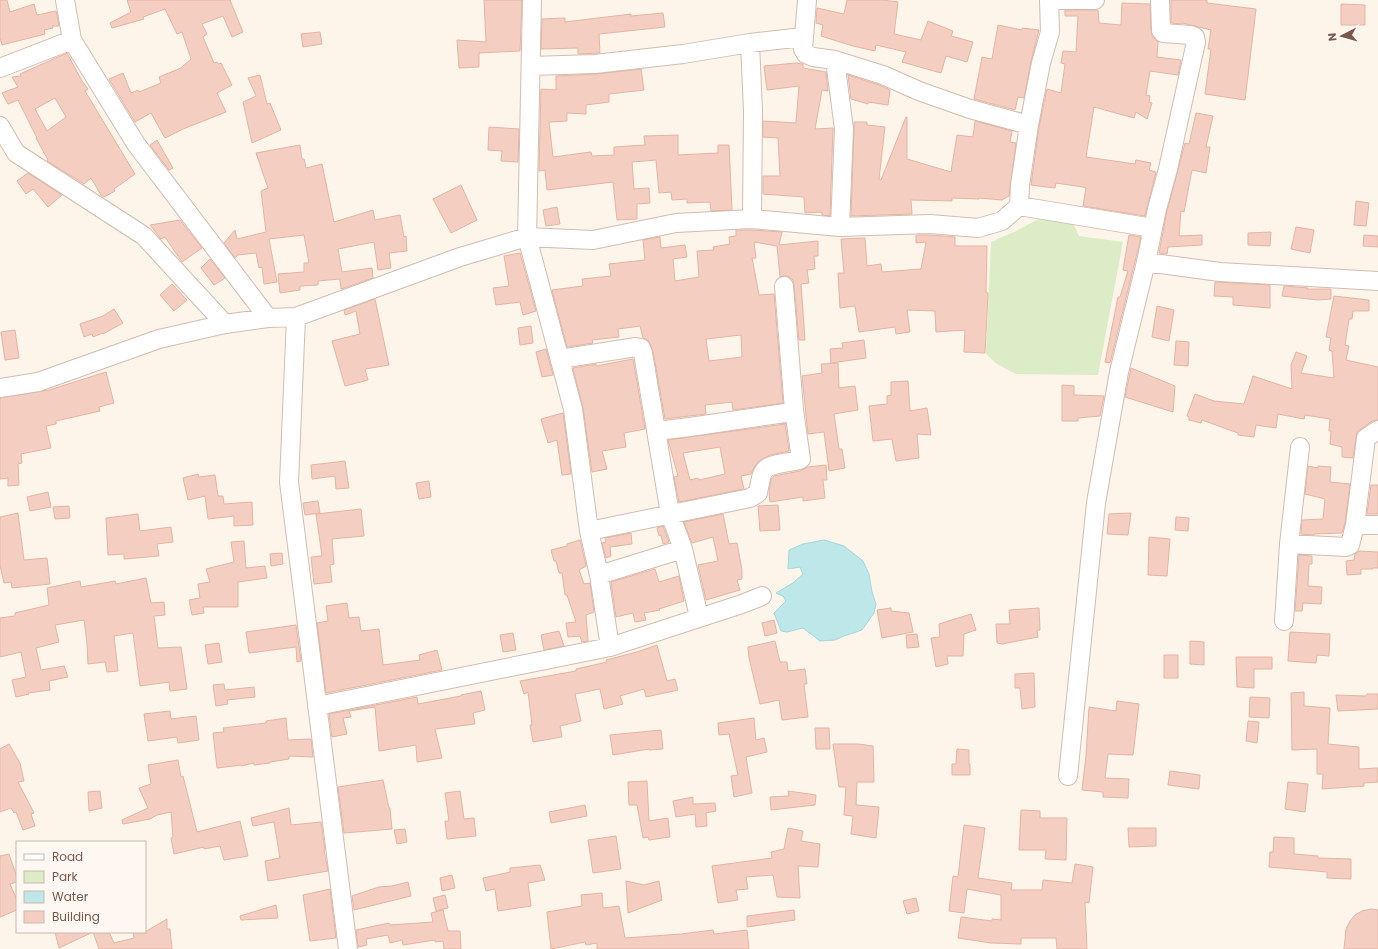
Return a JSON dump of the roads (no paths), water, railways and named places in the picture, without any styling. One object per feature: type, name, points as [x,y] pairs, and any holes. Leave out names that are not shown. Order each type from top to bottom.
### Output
[{"type":"street","points":[[65,0],[72,40],[136,144],[268,318]]},
{"type":"street","points":[[532,0],[527,237],[572,409],[589,531],[599,576],[610,647]]},
{"type":"street","points":[[807,0],[803,37],[803,49],[806,54],[813,57],[835,60],[883,75],[919,91],[970,109],[1029,125]]},
{"type":"street","points":[[0,388],[38,382],[159,339],[225,324],[268,318],[296,317],[460,257],[527,237],[593,240],[676,223],[752,219],[840,227],[930,224],[978,228],[1002,221],[1019,206],[1020,185],[1040,63],[1050,32],[1050,0],[1095,0]]},
{"type":"street","points":[[1068,776],[1096,503],[1119,372],[1146,262],[1196,42],[1195,37],[1191,35],[1162,33],[1160,0]]},
{"type":"street","points":[[531,66],[596,64],[683,54],[750,43],[803,37]]},
{"type":"street","points":[[0,68],[72,40]]},
{"type":"street","points":[[750,43],[753,111],[752,219]]},
{"type":"street","points":[[835,60],[844,129],[840,227]]},
{"type":"street","points":[[0,126],[16,153],[144,236],[225,324]]},
{"type":"street","points":[[1019,206],[1153,228]]},
{"type":"street","points":[[1146,262],[1220,272],[1378,281]]},
{"type":"street","points":[[589,531],[750,498],[758,493],[761,476],[765,469],[773,465],[800,460],[801,457],[794,410],[784,286]]},
{"type":"street","points":[[296,317],[289,482],[348,949]]},
{"type":"street","points":[[560,359],[636,347],[641,348],[657,431],[670,514],[683,549],[699,617]]},
{"type":"street","points":[[657,431],[788,413],[794,410]]},
{"type":"street","points":[[1289,544],[1346,547],[1350,544],[1355,524],[1366,438],[1378,430]]},
{"type":"street","points":[[1284,620],[1289,544],[1300,447]]},
{"type":"street","points":[[1355,524],[1378,525]]},
{"type":"street","points":[[599,576],[683,549]]},
{"type":"street","points":[[317,706],[610,647],[742,604],[762,596]]},
{"type":"water","points":[[824,540],[844,546],[863,561],[869,574],[876,604],[874,613],[862,630],[835,640],[820,641],[803,628],[787,632],[781,631],[774,613],[786,601],[783,596],[776,593],[793,583],[803,574],[800,567],[788,569],[789,550],[803,544]]}]
